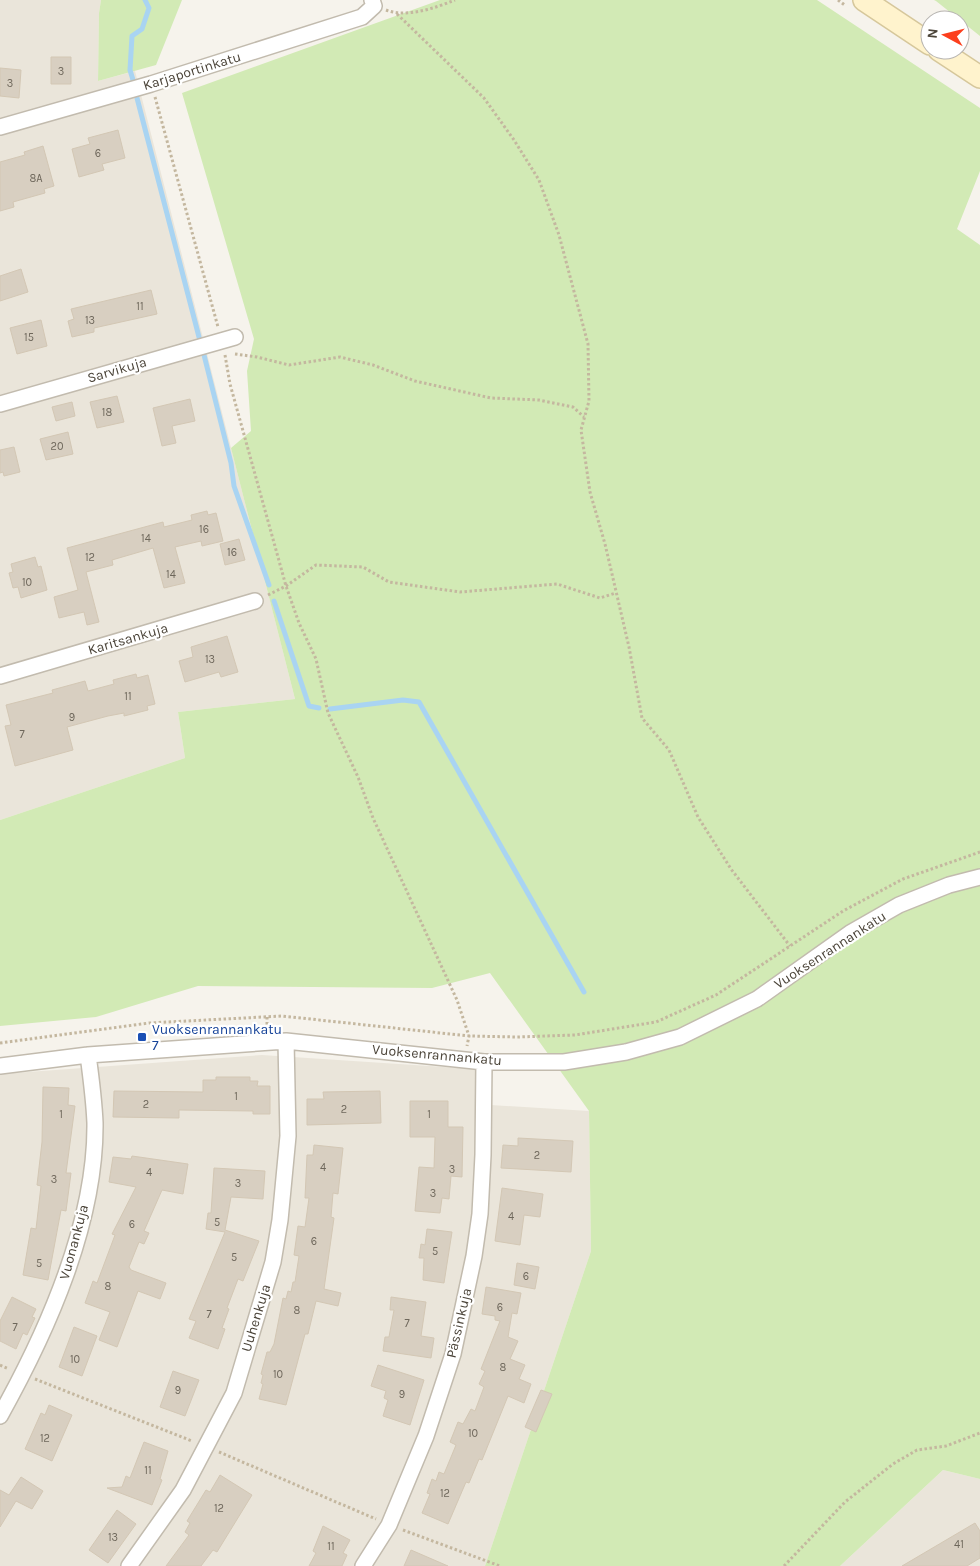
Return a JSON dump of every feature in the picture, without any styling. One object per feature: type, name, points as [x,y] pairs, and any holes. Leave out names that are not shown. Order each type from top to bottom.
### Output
[{"type":"main road","points":[[864,0],[920,37]]},
{"type":"main road","points":[[954,60],[980,77]]},
{"type":"street","name":"Karjaportinkatu","points":[[0,127],[151,84],[362,17],[373,3]]},
{"type":"street","name":"Sarvikuja","points":[[0,404],[228,339]]},
{"type":"street","name":"Karitsankuja","points":[[0,676],[255,601]]},
{"type":"street","name":"Vuoksenrannankatu","points":[[0,1066],[88,1055],[286,1041],[484,1062],[564,1062],[626,1052],[680,1037],[756,999],[850,933],[899,905],[949,885],[980,877]]},
{"type":"street","name":"Uuhenkuja","points":[[129,1566],[183,1490],[234,1393],[270,1271],[280,1220],[288,1136],[286,1041]]},
{"type":"street","name":"Vuonankuja","points":[[0,1416],[23,1375],[60,1296],[88,1192],[95,1124],[88,1055]]},
{"type":"street","name":"Pässinkuja","points":[[363,1566],[389,1525],[426,1436],[453,1354],[474,1256],[480,1214],[484,1062]]},
{"type":"path","points":[[397,14],[439,7],[455,0]]},
{"type":"path","points":[[373,3],[397,14],[484,98],[514,140],[539,180],[559,235],[588,344],[588,401],[581,430],[590,492],[605,544],[630,647],[642,718],[669,750],[698,817],[731,869],[790,946]]},
{"type":"path","points":[[151,84],[228,339]]},
{"type":"path","points":[[469,1036],[457,1000],[373,818],[358,777],[328,714],[316,659],[299,623],[286,586],[230,384],[224,353],[257,357],[289,365],[340,357],[415,381],[491,398],[539,400],[573,407],[584,417]]},
{"type":"path","points":[[255,601],[286,586],[316,566],[363,567],[389,582],[460,592],[557,584],[600,598],[616,593]]},
{"type":"path","points":[[0,1043],[149,1023],[282,1016],[469,1036],[517,1037],[575,1035],[656,1022],[716,995],[843,911],[903,879],[980,852]]},
{"type":"path","points":[[784,1566],[845,1502],[893,1464],[917,1450],[946,1446],[980,1433]]},
{"type":"path","points":[[389,1525],[500,1566]]},
{"type":"shaded area","points":[[0,0],[101,0],[99,13],[98,81],[135,71],[295,699],[178,712],[185,758],[0,820]]},
{"type":"shaded area","points":[[262,1055],[490,1070],[491,1105],[589,1111],[591,1251],[485,1566],[0,1566],[0,1074]]},
{"type":"shaded area","points":[[943,1470],[980,1479],[980,1566],[840,1566]]},
{"type":"green space","points":[[101,0],[182,0],[156,65],[98,81],[99,13]]},
{"type":"green space","points":[[440,0],[817,0],[980,108],[980,171],[957,229],[980,245],[980,1479],[943,1470],[840,1566],[485,1566],[591,1251],[589,1111],[490,973],[432,988],[198,986],[96,1017],[0,1026],[0,820],[185,758],[178,712],[295,699],[231,448],[251,431],[247,371],[254,339],[182,93]]},
{"type":"green space","points":[[934,0],[980,0],[980,36],[970,28],[970,10],[947,10]]},
{"type":"building","points":[[51,57],[71,57],[71,84],[51,84]]},
{"type":"building","points":[[0,68],[21,70],[19,98],[0,96]]},
{"type":"building","points":[[118,130],[125,158],[102,164],[104,170],[79,177],[72,149],[90,144],[88,138]]},
{"type":"building","points":[[43,146],[54,186],[44,189],[45,193],[13,202],[14,207],[0,211],[0,162],[25,155],[24,152]]},
{"type":"building","points":[[21,269],[28,292],[0,301],[0,276]]},
{"type":"building","points":[[151,290],[157,314],[94,328],[94,332],[72,337],[68,321],[74,319],[71,309]]},
{"type":"building","points":[[41,320],[47,346],[17,354],[10,328]]},
{"type":"building","points":[[117,396],[124,422],[97,428],[90,402]]},
{"type":"building","points":[[190,399],[195,421],[172,426],[176,443],[162,446],[153,408]]},
{"type":"building","points":[[72,402],[75,416],[56,421],[52,407]]},
{"type":"building","points":[[68,432],[73,454],[46,460],[40,439]]},
{"type":"building","points":[[14,447],[20,472],[4,476],[3,472],[0,473],[0,450]]},
{"type":"building","points":[[207,511],[208,515],[216,513],[223,541],[202,546],[201,541],[175,547],[185,583],[164,588],[153,548],[112,560],[113,565],[86,572],[99,622],[87,625],[84,612],[59,618],[54,597],[78,590],[67,548],[163,522],[164,527],[192,520],[191,515]]},
{"type":"building","points":[[239,539],[245,560],[225,565],[220,544]]},
{"type":"building","points":[[35,557],[38,567],[41,566],[47,590],[21,598],[18,587],[13,588],[9,573],[13,572],[11,564]]},
{"type":"building","points":[[227,636],[238,672],[221,677],[219,672],[185,682],[179,661],[193,657],[191,647]]},
{"type":"building","points":[[136,674],[137,678],[148,675],[155,704],[147,706],[148,710],[124,716],[124,713],[108,716],[67,727],[73,750],[15,766],[5,726],[11,725],[6,705],[53,693],[52,690],[85,681],[88,691],[114,684],[113,680]]},
{"type":"building","points":[[216,1077],[250,1077],[250,1081],[258,1081],[257,1086],[270,1086],[270,1114],[253,1114],[253,1111],[179,1110],[179,1118],[113,1117],[114,1091],[203,1092],[203,1080],[216,1080]]},
{"type":"building","points":[[43,1087],[69,1088],[68,1105],[75,1106],[66,1173],[71,1173],[66,1211],[61,1210],[48,1280],[23,1275],[31,1228],[36,1229],[41,1186],[37,1185],[42,1142]]},
{"type":"building","points":[[380,1091],[381,1123],[307,1125],[307,1099],[324,1099],[323,1092]]},
{"type":"building","points":[[410,1101],[448,1101],[448,1127],[463,1127],[462,1177],[451,1176],[449,1199],[442,1198],[440,1213],[415,1211],[419,1167],[434,1168],[435,1137],[410,1137]]},
{"type":"building","points":[[518,1138],[573,1141],[571,1172],[501,1168],[503,1145],[518,1146]]},
{"type":"building","points":[[314,1145],[343,1148],[338,1194],[333,1193],[331,1217],[334,1218],[324,1289],[341,1293],[338,1306],[316,1301],[286,1405],[259,1399],[263,1384],[261,1383],[263,1375],[261,1374],[267,1352],[270,1352],[274,1344],[283,1298],[286,1299],[288,1291],[291,1292],[293,1282],[295,1282],[299,1256],[294,1255],[298,1226],[305,1227],[309,1198],[305,1198],[307,1155],[313,1155]]},
{"type":"building","points":[[132,1156],[188,1164],[183,1194],[162,1190],[144,1231],[149,1233],[144,1244],[139,1242],[129,1267],[131,1270],[166,1283],[160,1299],[138,1291],[117,1347],[99,1340],[110,1312],[85,1303],[93,1281],[97,1283],[115,1235],[112,1234],[136,1187],[109,1182],[113,1157],[131,1159]]},
{"type":"building","points":[[214,1168],[265,1171],[263,1199],[231,1197],[225,1230],[259,1241],[243,1281],[238,1279],[227,1308],[229,1309],[222,1328],[225,1329],[218,1349],[189,1338],[196,1321],[189,1319],[225,1232],[206,1229],[208,1213],[211,1213]]},
{"type":"building","points":[[502,1188],[543,1194],[540,1217],[524,1215],[520,1245],[495,1241]]},
{"type":"building","points":[[427,1229],[452,1232],[444,1283],[423,1280],[424,1258],[419,1258],[421,1244],[425,1245]]},
{"type":"building","points":[[517,1263],[539,1267],[535,1289],[514,1285]]},
{"type":"building","points":[[486,1287],[521,1293],[517,1314],[512,1313],[508,1337],[518,1341],[510,1359],[525,1365],[519,1379],[531,1384],[524,1403],[508,1396],[482,1460],[479,1459],[469,1483],[466,1482],[448,1524],[422,1513],[430,1494],[427,1493],[432,1479],[436,1481],[439,1472],[444,1474],[456,1445],[450,1442],[458,1422],[463,1424],[471,1409],[475,1411],[484,1387],[479,1384],[485,1371],[481,1369],[500,1321],[495,1320],[495,1316],[482,1314]]},
{"type":"building","points":[[12,1297],[36,1309],[32,1317],[35,1318],[27,1335],[23,1333],[16,1349],[0,1341],[0,1321]]},
{"type":"building","points":[[391,1297],[426,1302],[421,1336],[434,1338],[431,1358],[383,1351],[385,1337],[389,1337],[394,1310],[390,1310]]},
{"type":"building","points":[[74,1327],[97,1336],[82,1376],[59,1367]]},
{"type":"building","points":[[378,1365],[424,1380],[410,1425],[383,1416],[388,1400],[384,1398],[386,1391],[371,1386]]},
{"type":"building","points":[[173,1371],[199,1380],[185,1416],[160,1407]]},
{"type":"building","points":[[541,1390],[552,1394],[536,1432],[525,1427]]},
{"type":"building","points":[[49,1405],[72,1415],[52,1461],[25,1449],[41,1413],[45,1415]]},
{"type":"building","points":[[144,1442],[168,1451],[160,1479],[162,1480],[152,1505],[107,1488],[122,1487],[126,1476],[130,1478]]},
{"type":"building","points":[[220,1475],[252,1495],[217,1552],[213,1550],[201,1566],[166,1566],[189,1535],[185,1532],[190,1523],[187,1521],[206,1490],[210,1492]]},
{"type":"building","points":[[21,1477],[43,1491],[32,1509],[16,1501],[0,1527],[0,1490],[9,1495]]},
{"type":"building","points":[[117,1510],[136,1524],[108,1563],[89,1550]]},
{"type":"building","points":[[975,1523],[980,1531],[980,1558],[967,1566],[902,1566]]},
{"type":"building","points":[[323,1526],[350,1540],[343,1553],[347,1555],[342,1566],[309,1566],[316,1553],[313,1551]]},
{"type":"building","points":[[411,1550],[448,1566],[404,1566]]},
{"type":"waterway","points":[[133,80],[130,70],[132,36],[142,29],[149,8],[145,0]]},
{"type":"waterway","points":[[137,98],[199,337]]},
{"type":"waterway","points":[[204,355],[231,463],[234,486],[269,585]]},
{"type":"waterway","points":[[274,601],[309,706],[319,708]]},
{"type":"waterway","points":[[330,709],[403,700],[419,702],[584,992]]},
{"type":"place","name":"Vuoksenrannankatu 7","points":[[142,1037]]}]
